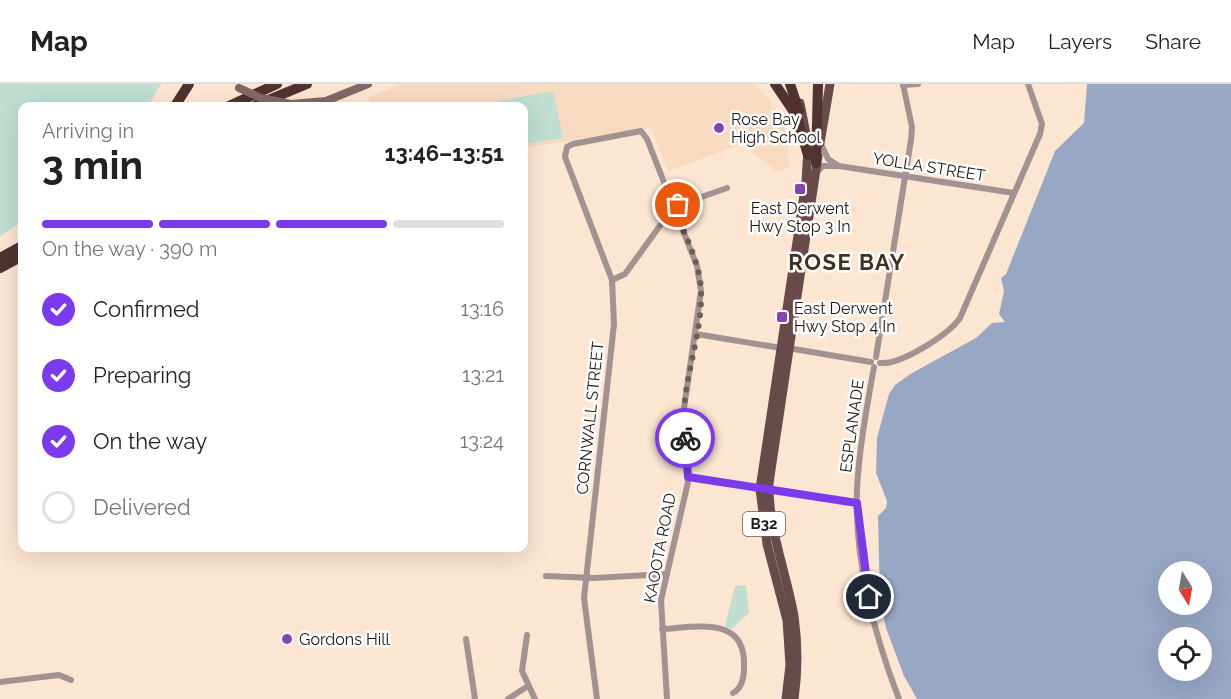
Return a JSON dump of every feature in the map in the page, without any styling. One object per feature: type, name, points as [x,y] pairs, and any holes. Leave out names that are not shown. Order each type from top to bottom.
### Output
[{"type":"highway","points":[[178,102],[189,84]]},
{"type":"highway","points":[[238,102],[277,84]]},
{"type":"highway","points":[[264,102],[307,84]]},
{"type":"highway","points":[[775,84],[796,115],[808,155]]},
{"type":"highway","points":[[792,84],[806,131]]},
{"type":"highway","name":"B32","points":[[816,164],[818,84]]},
{"type":"highway","points":[[0,258],[18,248]]},
{"type":"highway","points":[[0,268],[18,258]]},
{"type":"main road","points":[[314,102],[326,101],[368,84]]},
{"type":"main road","name":"B32","points":[[786,699],[790,665],[787,620],[767,544],[764,490],[785,348],[831,84]]},
{"type":"main road","points":[[235,86],[261,98],[281,102]]},
{"type":"main road","name":"B32","points":[[785,348],[808,155],[806,131]]},
{"type":"main road","name":"B32","points":[[764,490],[790,595],[796,636],[797,674],[794,699]]},
{"type":"street","points":[[696,334],[875,362],[912,133],[903,85],[918,84]]},
{"type":"street","name":"ESPLANADE","points":[[899,699],[878,640],[865,575],[857,503],[861,454],[875,362],[894,362],[911,354],[957,323],[1042,124],[1028,84]]},
{"type":"street","name":"KAOOTA ROAD","points":[[567,147],[577,143],[644,133],[700,279],[700,302],[683,417],[688,477],[662,600],[667,699]]},
{"type":"street","points":[[820,142],[828,159],[839,166]]},
{"type":"street","name":"CORNWALL STREET","points":[[567,147],[565,157],[567,165],[612,280],[615,311],[584,605],[597,699]]},
{"type":"street","points":[[814,177],[821,166],[839,166]]},
{"type":"street","name":"YOLLA STREET","points":[[839,166],[1014,194]]},
{"type":"street","points":[[612,280],[625,274],[674,209],[727,188]]},
{"type":"street","points":[[688,477],[857,503]]},
{"type":"street","points":[[546,576],[586,578],[667,574]]},
{"type":"street","points":[[662,629],[710,626],[731,633],[744,654],[744,671],[736,692],[744,695]]},
{"type":"street","points":[[526,635],[522,662],[528,686],[535,699]]},
{"type":"street","points":[[465,639],[475,699]]},
{"type":"street","points":[[0,682],[59,675],[71,680]]},
{"type":"street","points":[[508,699],[528,686]]},
{"type":"shaded area","name":"Rose Bay High School","points":[[400,84],[753,84],[769,99],[781,117],[787,135],[789,167],[776,171],[742,144],[668,171],[651,127],[528,147],[528,102],[370,102],[368,98]]},
{"type":"green space","points":[[0,84],[161,84],[150,102],[18,102],[18,225],[0,236]]},
{"type":"green space","points":[[553,91],[563,138],[528,143],[528,102],[494,102]]},
{"type":"green space","points":[[746,585],[749,613],[731,629],[725,626],[735,586]]},
{"type":"water","points":[[1087,84],[1231,84],[1231,699],[917,699],[904,676],[886,628],[880,599],[878,516],[886,508],[887,501],[876,473],[877,438],[889,394],[895,385],[912,373],[976,338],[992,323],[1005,322],[999,314],[1004,291],[1001,278],[1006,274],[1055,151],[1084,123]]},
{"type":"way so far","points":[[678,205],[673,207],[697,266],[701,291],[683,417],[685,438]]},
{"type":"place","name":"Rose Bay High School","points":[[719,128]]},
{"type":"place","name":"East Derwent Hwy Stop 3 In","points":[[800,189]]},
{"type":"place","name":"East Derwent Hwy Stop 4 In","points":[[782,317]]},
{"type":"place","name":"Gordons Hill","points":[[287,639]]},
{"type":"district","name":"ROSE BAY","points":[[847,262]]},
{"type":"route","points":[[685,438],[689,462],[688,477],[857,503],[869,597]]}]
